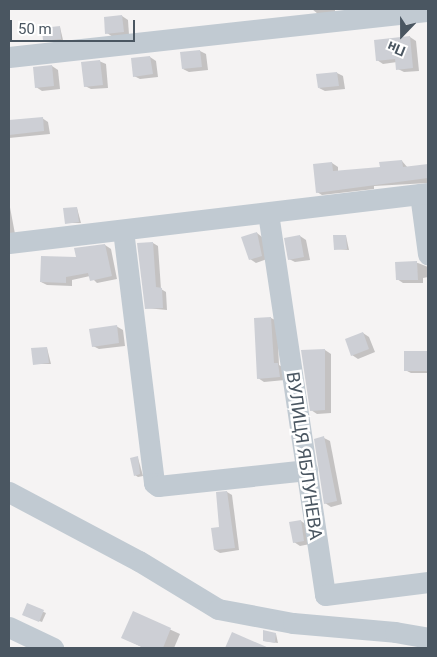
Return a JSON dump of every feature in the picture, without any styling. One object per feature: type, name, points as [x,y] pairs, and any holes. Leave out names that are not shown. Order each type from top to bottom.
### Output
[{"type":"street","points":[[9,57],[428,11]]},
{"type":"street","points":[[9,243],[424,194],[428,254]]},
{"type":"street","name":"ВУЛИЦЯ ЯБЛУНЕВА","points":[[268,213],[325,595],[428,582]]},
{"type":"street","points":[[124,230],[154,483],[158,486],[307,470]]},
{"type":"street","points":[[9,492],[139,561],[218,609],[293,624],[394,640],[428,638]]},
{"type":"street","points":[[9,626],[53,648]]},
{"type":"building","points":[[122,15],[124,32],[105,34],[104,17]]},
{"type":"building","points":[[60,26],[61,39],[43,41],[42,28]]},
{"type":"building","points":[[410,36],[413,68],[396,70],[395,59],[376,61],[374,40]]},
{"type":"building","points":[[200,50],[202,67],[182,69],[180,52]]},
{"type":"building","points":[[150,56],[153,74],[133,77],[131,58]]},
{"type":"building","points":[[100,60],[103,85],[84,87],[81,62]]},
{"type":"building","points":[[52,65],[54,86],[35,88],[33,67]]},
{"type":"building","points":[[337,72],[339,86],[318,88],[316,74]]},
{"type":"building","points":[[43,117],[44,131],[9,135],[9,120]]},
{"type":"building","points":[[402,160],[403,167],[428,164],[428,178],[316,193],[313,164],[332,162],[333,171],[380,167],[379,162]]},
{"type":"building","points":[[77,207],[79,222],[65,224],[63,208]]},
{"type":"building","points":[[257,232],[262,256],[249,260],[241,237]]},
{"type":"building","points":[[300,235],[304,257],[288,260],[284,238]]},
{"type":"building","points":[[333,235],[346,235],[347,249],[334,250]]},
{"type":"building","points":[[153,242],[156,287],[162,288],[163,308],[145,309],[137,243]]},
{"type":"building","points":[[105,244],[112,276],[90,281],[88,273],[66,277],[66,283],[40,282],[41,256],[76,257],[74,248]]},
{"type":"building","points":[[417,261],[418,280],[396,280],[395,262]]},
{"type":"building","points":[[271,317],[274,363],[278,363],[280,377],[257,379],[254,318]]},
{"type":"building","points":[[117,325],[119,343],[92,347],[89,329]]},
{"type":"building","points":[[363,332],[369,349],[351,356],[345,339]]},
{"type":"building","points":[[47,347],[49,363],[33,365],[31,348]]},
{"type":"building","points":[[325,349],[325,410],[310,411],[301,350]]},
{"type":"building","points":[[404,351],[428,351],[428,371],[404,371]]},
{"type":"building","points":[[324,436],[337,501],[324,504],[314,439]]},
{"type":"building","points":[[138,456],[140,474],[134,476],[130,458]]},
{"type":"building","points":[[227,491],[235,548],[214,550],[211,528],[219,527],[216,492]]},
{"type":"building","points":[[301,520],[304,541],[293,543],[289,522]]},
{"type":"building","points":[[27,603],[44,610],[39,622],[22,615]]},
{"type":"building","points":[[133,611],[171,628],[163,648],[144,648],[121,638]]},
{"type":"building","points":[[263,630],[276,633],[275,643],[263,641]]},
{"type":"building","points":[[232,632],[269,648],[225,648]]}]
